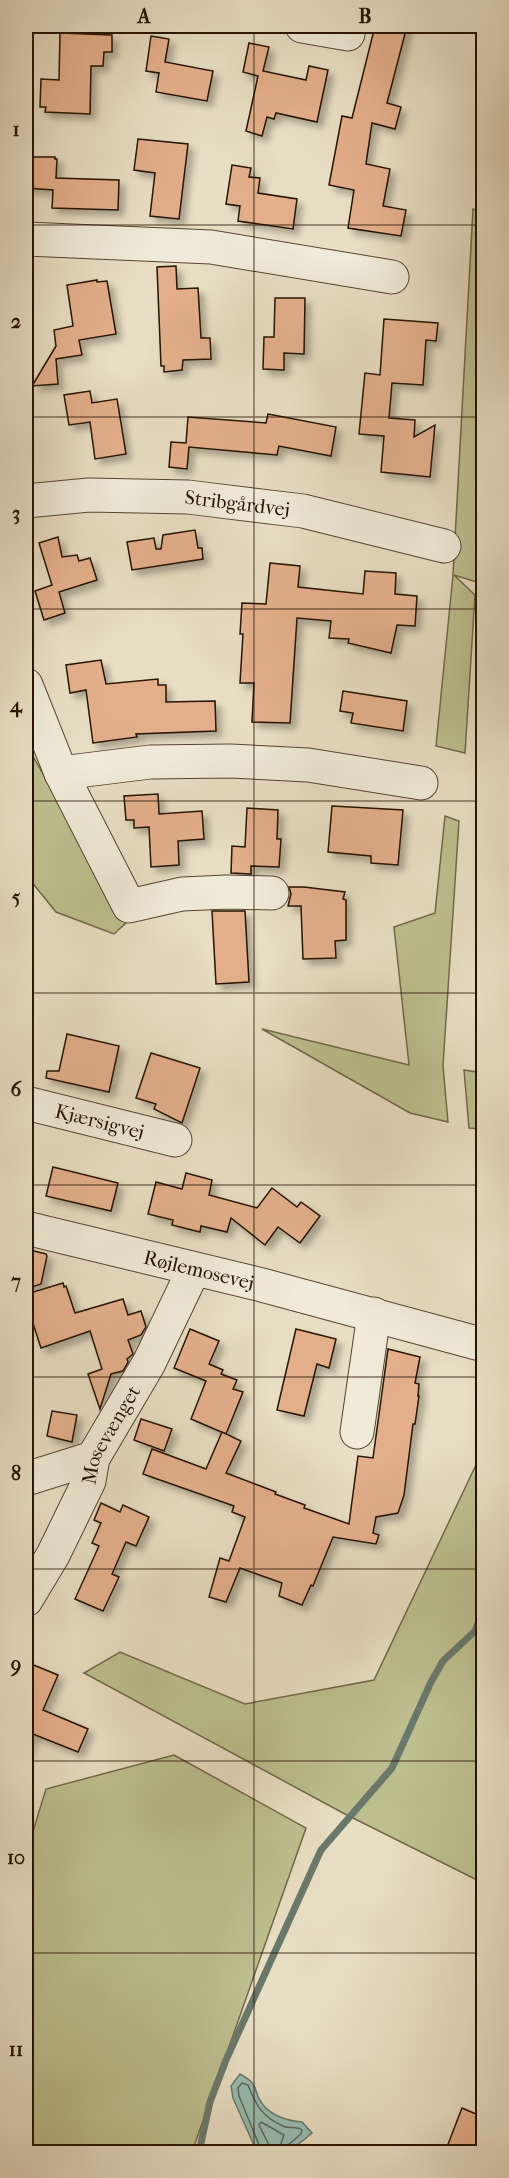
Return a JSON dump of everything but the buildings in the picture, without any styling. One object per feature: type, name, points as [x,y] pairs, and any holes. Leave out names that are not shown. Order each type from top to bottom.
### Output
[{"type":"street","points":[[302,26],[348,34]]},
{"type":"street","points":[[26,238],[211,247],[392,277]]},
{"type":"street","name":"Stribgårdvej","points":[[26,501],[89,495],[188,497],[303,511],[444,546]]},
{"type":"street","points":[[26,685],[61,773],[129,906],[182,894],[272,893]]},
{"type":"street","points":[[61,773],[150,762],[230,761],[308,765],[421,783]]},
{"type":"street","name":"Kjærsigvej","points":[[26,1119],[26,1103],[175,1140]]},
{"type":"street","name":"Røjlemosevej","points":[[26,1228],[374,1314],[483,1345]]},
{"type":"street","name":"Mosevænget","points":[[26,1600],[53,1555],[89,1481],[93,1458],[149,1363],[194,1269]]},
{"type":"street","points":[[357,1432],[374,1314]]},
{"type":"street","points":[[26,1479],[93,1458]]},
{"type":"green space","points":[[473,209],[484,213],[483,584],[454,575],[475,595],[465,753],[436,746],[453,575]]},
{"type":"green space","points":[[26,744],[127,922],[114,934],[56,912],[26,875]]},
{"type":"green space","points":[[445,816],[459,821],[443,1066],[448,1122],[410,1113],[262,1029],[409,1065],[394,927],[435,913]]},
{"type":"green space","points":[[464,1070],[483,1073],[483,1129],[469,1128]]},
{"type":"green space","points":[[483,1450],[483,1883],[343,1813],[84,1673],[120,1652],[245,1704],[374,1680]]},
{"type":"green space","points":[[174,1755],[306,1828],[192,2152],[26,2152],[26,1854],[46,1789]]},
{"type":"water","points":[[240,2074],[254,2085],[259,2100],[267,2109],[281,2117],[302,2122],[312,2133],[288,2151],[275,2154],[257,2152],[233,2098],[231,2086]]},
{"type":"waterway","points":[[199,2152],[210,2102],[226,2060],[321,1850],[392,1768],[443,1661],[475,1631],[484,1608]]}]
